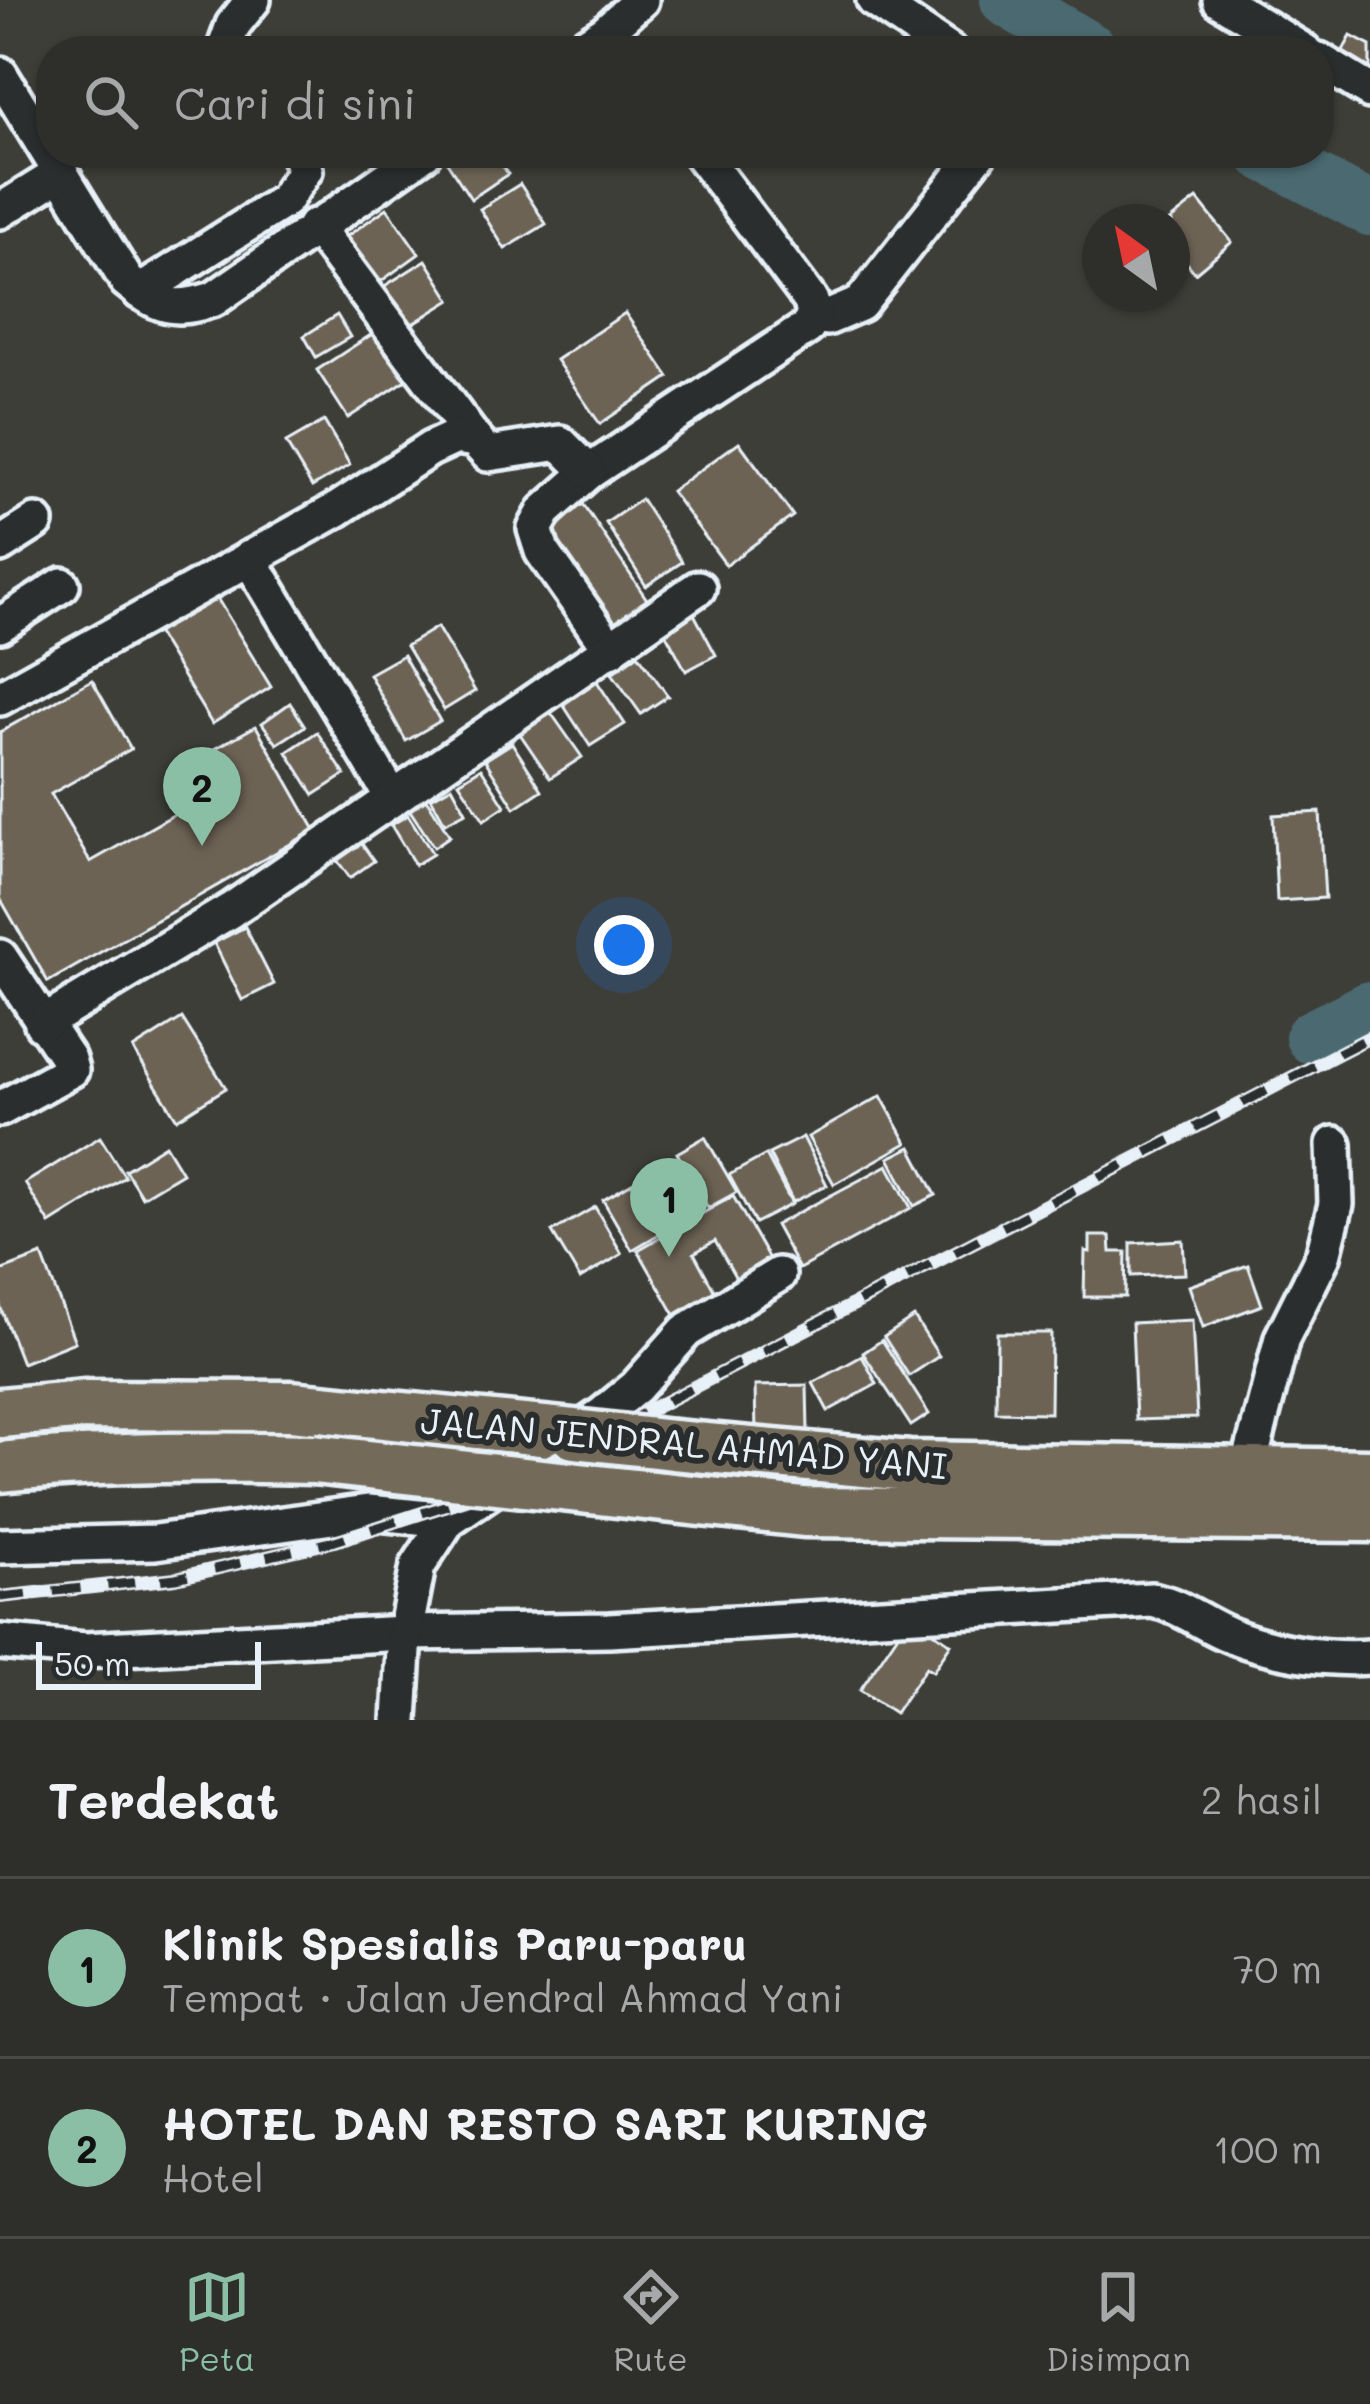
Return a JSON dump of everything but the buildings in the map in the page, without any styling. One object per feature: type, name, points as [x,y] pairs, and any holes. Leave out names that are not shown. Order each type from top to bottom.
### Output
[{"type":"highway","name":"JALAN JENDRAL AHMAD YANI","points":[[0,1413],[84,1405],[290,1406],[909,1466],[1370,1474]]},
{"type":"highway","name":"JALAN JENDRAL AHMAD YANI","points":[[0,1467],[202,1455],[313,1459],[804,1512],[1370,1517]]},
{"type":"street","points":[[229,36],[253,0]]},
{"type":"street","points":[[608,36],[641,0]]},
{"type":"street","points":[[874,0],[927,36]]},
{"type":"street","points":[[1220,0],[1279,36]]},
{"type":"street","points":[[1334,69],[1370,91]]},
{"type":"street","points":[[0,74],[36,132]]},
{"type":"street","points":[[58,168],[127,280],[155,304],[189,307],[214,299],[402,168]]},
{"type":"street","points":[[140,292],[284,202],[304,168]]},
{"type":"street","points":[[611,650],[542,551],[535,529],[545,511],[589,472],[808,327],[814,315],[812,302],[711,168]]},
{"type":"street","points":[[814,315],[826,318],[860,304],[967,168]]},
{"type":"street","points":[[4,198],[61,173]]},
{"type":"street","points":[[315,226],[488,454],[560,443],[589,472]]},
{"type":"street","points":[[0,698],[338,509],[430,449],[456,437],[475,440]]},
{"type":"street","points":[[0,545],[36,521]]},
{"type":"street","points":[[249,558],[392,797]]},
{"type":"street","points":[[0,625],[62,585]]},
{"type":"street","points":[[42,1024],[231,910],[698,588]]},
{"type":"street","points":[[0,957],[71,1070],[0,1109]]},
{"type":"street","points":[[1246,1473],[1282,1338],[1323,1256],[1336,1204],[1334,1144]]},
{"type":"street","points":[[400,1720],[405,1633],[418,1566],[448,1520],[603,1414],[636,1387],[686,1331],[778,1275]]},
{"type":"street","points":[[0,1546],[155,1542],[368,1513],[448,1520]]},
{"type":"street","points":[[0,1642],[85,1649],[405,1633],[609,1630],[1152,1600],[1175,1604],[1233,1636],[1302,1654],[1370,1657]]},
{"type":"waterway","points":[[1007,0],[1067,36]]},
{"type":"waterway","points":[[1292,168],[1370,209]]},
{"type":"waterway","points":[[1312,1037],[1370,1008]]},
{"type":"railway","points":[[0,1597],[176,1578],[335,1541],[497,1489],[1370,1037]]},
{"type":"place","name":"HOTEL DAN RESTO SARI KURING","points":[[202,846]]},
{"type":"place","name":"Klinik Spesialis Paru-paru","points":[[669,1257]]}]
